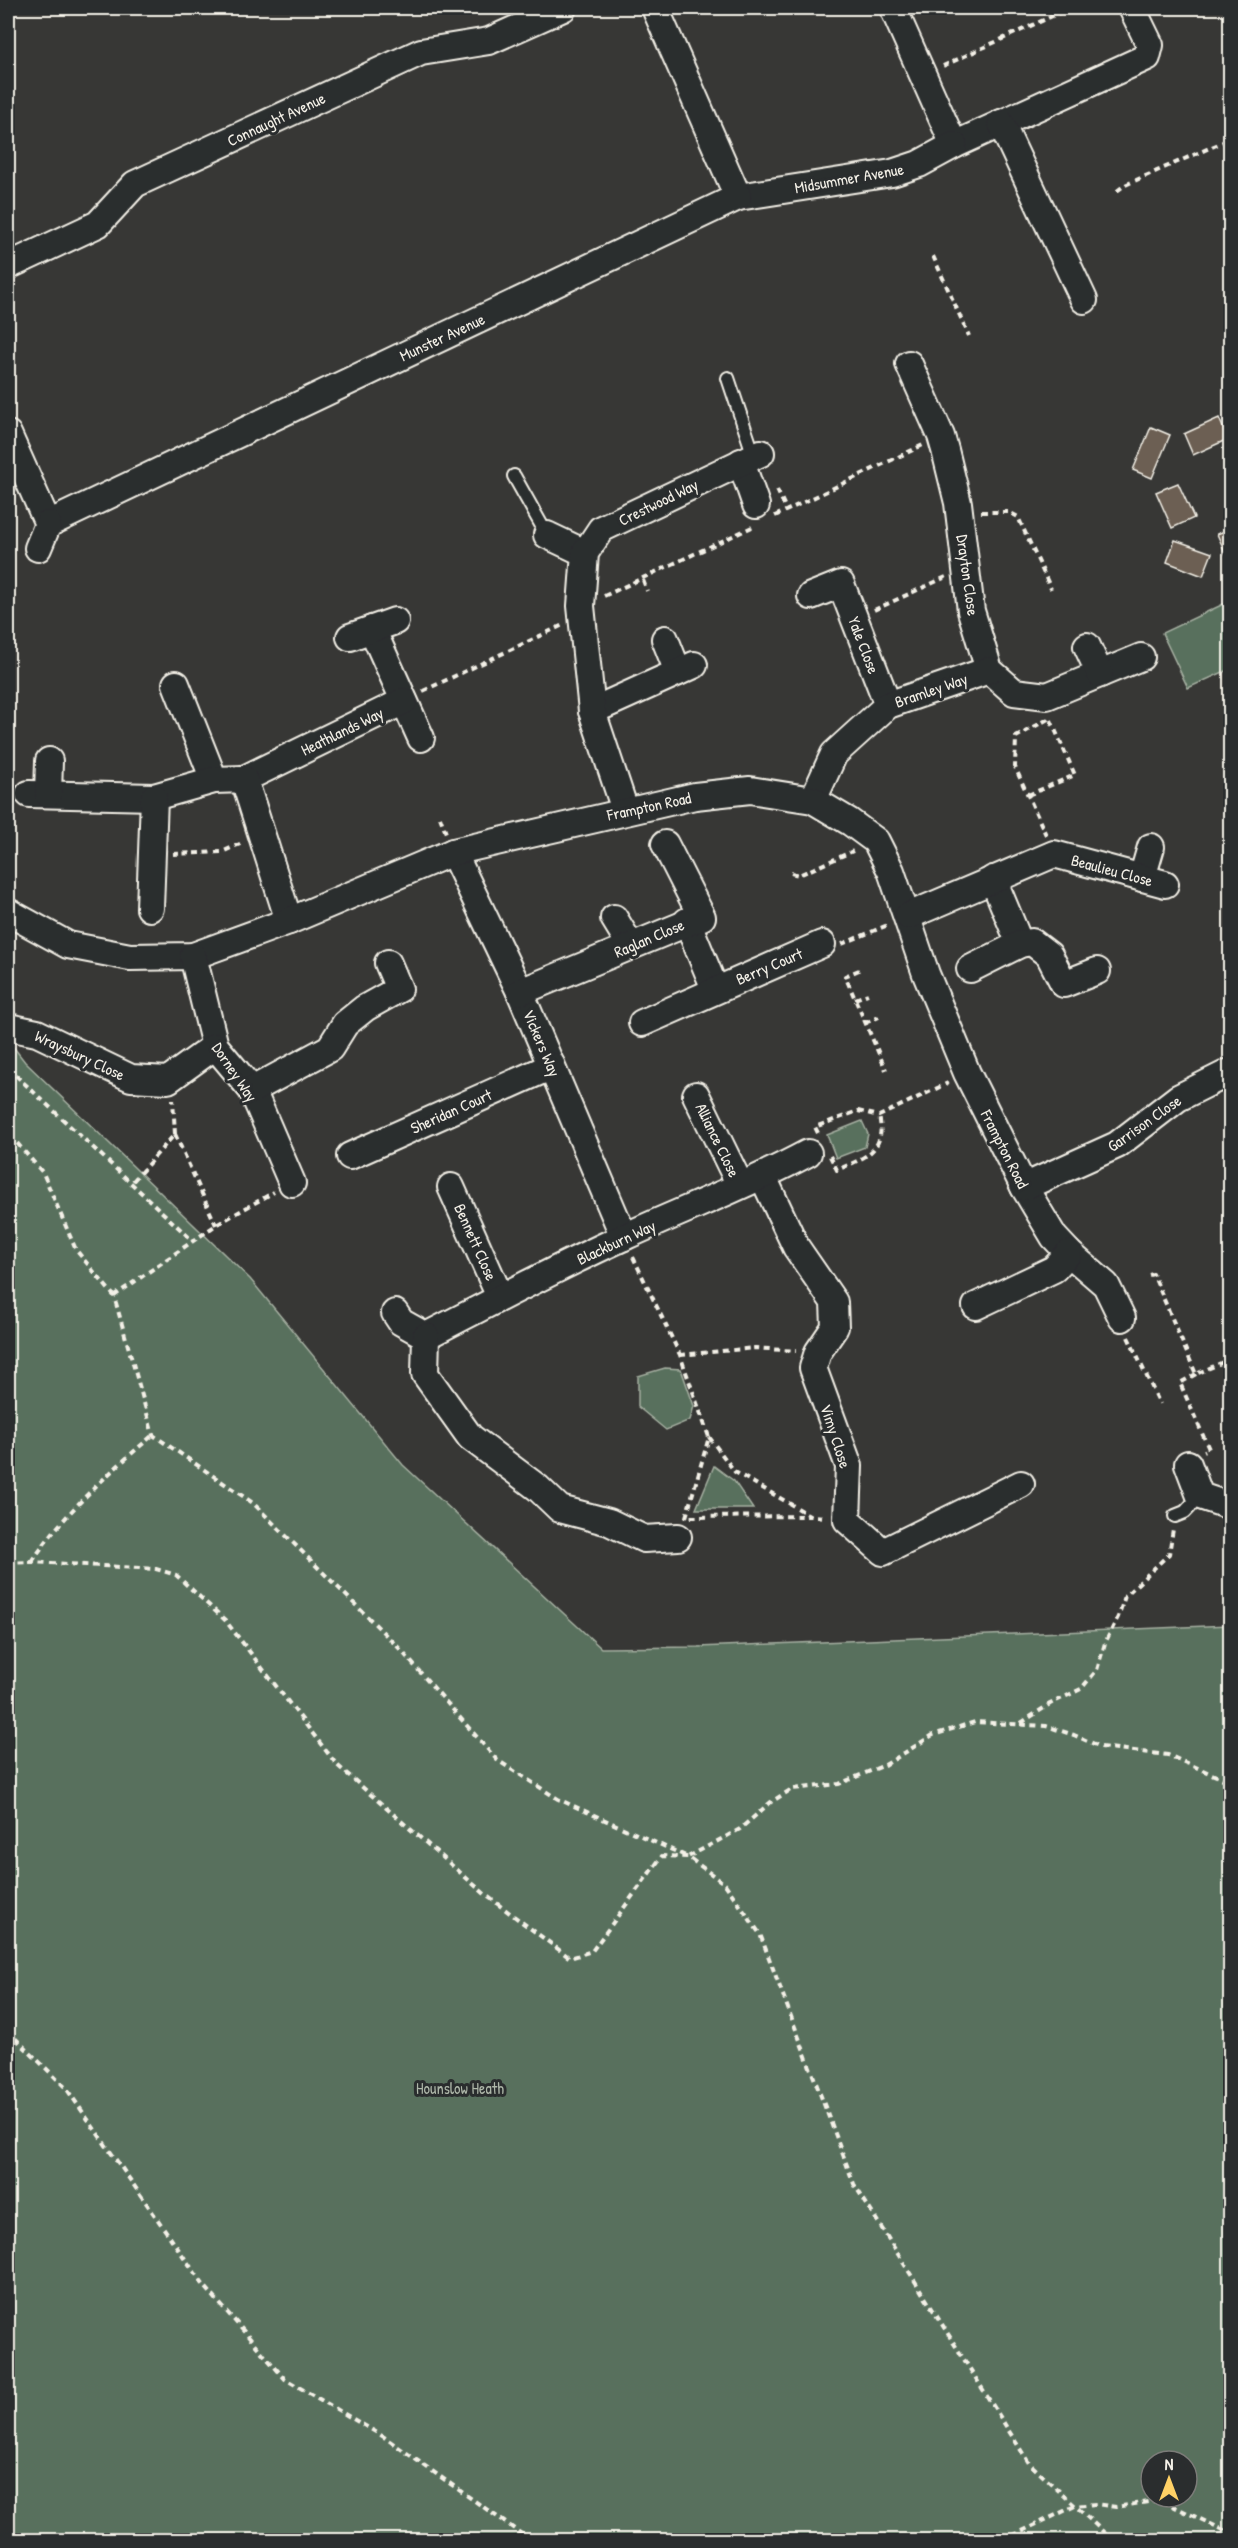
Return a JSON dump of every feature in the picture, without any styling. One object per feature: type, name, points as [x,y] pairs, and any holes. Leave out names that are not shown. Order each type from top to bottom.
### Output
[{"type":"street","name":"Connaught Avenue","points":[[8,266],[98,224],[135,184],[421,52],[489,41],[563,8]]},
{"type":"street","points":[[655,8],[738,197]]},
{"type":"street","points":[[893,8],[954,145]]},
{"type":"street","name":"Midsummer Avenue","points":[[738,197],[892,173],[919,164],[954,145],[1147,57],[1150,45],[1132,8]]},
{"type":"street","points":[[1001,123],[1084,300]]},
{"type":"street","name":"Munster Avenue","points":[[48,524],[738,197]]},
{"type":"street","name":"Drayton Close","points":[[909,364],[941,436],[959,511],[971,611],[989,670]]},
{"type":"street","points":[[8,434],[48,524],[38,548]]},
{"type":"street","points":[[752,457],[756,505]]},
{"type":"street","name":"Crestwood Way","points":[[585,553],[601,529],[752,457]]},
{"type":"street","points":[[547,535],[585,553],[581,606],[592,711],[625,810]]},
{"type":"street","name":"Yale Close","points":[[811,596],[850,580],[854,619],[888,705]]},
{"type":"street","points":[[372,629],[404,701]]},
{"type":"street","points":[[592,711],[686,669],[665,639]]},
{"type":"street","points":[[1087,646],[1100,674]]},
{"type":"street","points":[[989,670],[1014,692],[1047,696],[1141,657]]},
{"type":"street","name":"Bramley Way","points":[[813,800],[834,754],[888,705],[989,670]]},
{"type":"street","points":[[176,684],[214,780]]},
{"type":"street","name":"Heathlands Way","points":[[49,761],[38,794],[154,797],[214,780],[244,779],[404,701],[421,738]]},
{"type":"street","points":[[244,779],[289,921]]},
{"type":"street","name":"Frampton Road","points":[[8,912],[68,945],[130,957],[193,956],[289,921],[453,852],[625,810],[695,796],[750,790],[813,800],[876,841],[891,871],[926,974],[967,1074],[1024,1187],[1061,1245],[1106,1285],[1122,1318]]},
{"type":"street","points":[[150,908],[154,797]]},
{"type":"street","name":"Raglan Close","points":[[520,992],[687,921],[702,917],[665,844]]},
{"type":"street","name":"Beaulieu Close","points":[[908,916],[1054,854],[1154,881],[1151,847]]},
{"type":"street","name":"Vickers Way","points":[[453,852],[520,992],[624,1237]]},
{"type":"street","points":[[993,879],[1020,945]]},
{"type":"street","points":[[614,918],[631,946]]},
{"type":"street","name":"Berry Court","points":[[687,921],[716,989]]},
{"type":"street","points":[[970,969],[1020,945],[1032,942],[1049,955],[1064,984],[1097,971]]},
{"type":"street","name":"Berry Court","points":[[642,1023],[822,944]]},
{"type":"street","name":"Dorney Way","points":[[193,956],[214,1046],[252,1090],[292,1183]]},
{"type":"street","points":[[252,1090],[330,1048],[345,1024],[365,1008],[399,989],[388,963]]},
{"type":"street","name":"Wraysbury Close","points":[[8,1026],[38,1033],[131,1078],[168,1080],[172,1077]]},
{"type":"street","points":[[172,1077],[214,1046]]},
{"type":"street","name":"Sheridan Court","points":[[350,1156],[552,1066]]},
{"type":"street","name":"Garrison Close","points":[[1024,1187],[1117,1145],[1178,1098],[1230,1072]]},
{"type":"street","name":"Alliance Close","points":[[696,1095],[752,1181]]},
{"type":"street","name":"Blackburn Way","points":[[426,1336],[624,1237],[752,1181],[819,1148]]},
{"type":"street","points":[[752,1181],[834,1302],[835,1327],[818,1352]]},
{"type":"street","name":"Bennett Close","points":[[451,1187],[500,1298]]},
{"type":"street","points":[[976,1306],[1054,1269],[1061,1245]]},
{"type":"street","points":[[395,1313],[401,1322],[426,1336],[425,1374],[470,1437],[538,1488],[560,1509],[609,1522],[644,1539],[678,1537]]},
{"type":"street","name":"Vimy Close","points":[[818,1352],[813,1368],[849,1466],[847,1520]]},
{"type":"street","points":[[1195,1458],[1200,1496],[1230,1506]]},
{"type":"street","points":[[847,1520],[883,1552],[1021,1484]]},
{"type":"lane","points":[[728,378],[752,457]]},
{"type":"lane","points":[[514,476],[547,535]]},
{"type":"lane","points":[[1175,1516],[1185,1512],[1200,1496]]},
{"type":"path","points":[[923,75],[1070,8]]},
{"type":"path","points":[[1117,191],[1125,185],[1230,138]]},
{"type":"path","points":[[933,256],[969,336]]},
{"type":"path","points":[[959,511],[1009,512],[1018,517],[1051,589]]},
{"type":"path","points":[[854,619],[966,568]]},
{"type":"path","points":[[643,580],[647,591]]},
{"type":"path","points":[[404,701],[571,621],[581,606]]},
{"type":"path","points":[[1028,795],[1075,775],[1050,718],[1016,737],[1015,767],[1054,854]]},
{"type":"path","points":[[152,853],[184,855],[222,852],[262,834]]},
{"type":"path","points":[[791,873],[799,875],[876,841]]},
{"type":"path","points":[[822,944],[833,948],[908,916]]},
{"type":"path","points":[[860,970],[845,976],[886,1070]]},
{"type":"path","points":[[855,999],[868,994]]},
{"type":"path","points":[[865,1023],[879,1017]]},
{"type":"path","points":[[8,1068],[193,1241]]},
{"type":"path","points":[[879,1116],[882,1128],[880,1143],[863,1158],[837,1170],[819,1148],[815,1127],[858,1111],[879,1116],[967,1074]]},
{"type":"path","points":[[172,1077],[175,1134],[216,1224]]},
{"type":"path","points":[[133,1181],[175,1134]]},
{"type":"path","points":[[8,1138],[17,1143],[43,1173],[76,1250],[114,1296],[153,1435],[253,1503],[399,1648],[497,1760],[558,1799],[688,1857],[725,1884],[760,1934],[855,2184],[1029,2463],[1112,2541]]},
{"type":"path","points":[[114,1296],[216,1224],[292,1183]]},
{"type":"path","points":[[624,1237],[680,1354],[709,1437],[735,1472],[811,1516]]},
{"type":"path","points":[[1149,1275],[1153,1274],[1196,1374]]},
{"type":"path","points":[[1122,1318],[1123,1328],[1160,1404]]},
{"type":"path","points":[[680,1354],[755,1348],[818,1352]]},
{"type":"path","points":[[1195,1458],[1209,1449],[1180,1383],[1230,1359]]},
{"type":"path","points":[[32,1562],[47,1538],[110,1473],[153,1435]]},
{"type":"path","points":[[709,1437],[686,1517],[811,1516],[847,1520]]},
{"type":"path","points":[[1020,1724],[1050,1704],[1081,1689],[1097,1670],[1105,1643],[1125,1596],[1169,1554],[1175,1516]]},
{"type":"path","points":[[8,1563],[32,1562],[156,1569],[177,1575],[225,1620],[337,1765],[487,1896],[570,1958],[592,1951],[662,1856],[688,1857],[740,1829],[771,1802],[792,1789],[839,1784],[885,1765],[933,1735],[975,1722],[1046,1726],[1101,1747],[1168,1755],[1230,1782]]},
{"type":"path","points":[[8,2031],[66,2088],[202,2283],[285,2379],[384,2438],[530,2541]]},
{"type":"path","points":[[1002,2541],[1075,2506],[1096,2504],[1116,2507],[1160,2500],[1230,2533]]},
{"type":"green space","points":[[1230,601],[1230,669],[1188,688],[1162,633]]},
{"type":"green space","name":"Hounslow Heath","points":[[8,1040],[25,1062],[250,1279],[403,1465],[601,1648],[698,1647],[1230,1625],[1230,2540],[8,2540]]},
{"type":"green space","points":[[862,1121],[868,1134],[865,1147],[836,1158],[827,1135]]},
{"type":"green space","points":[[665,1368],[681,1369],[694,1406],[690,1420],[666,1430],[638,1407],[638,1376]]},
{"type":"green space","points":[[714,1466],[734,1481],[753,1509],[696,1509]]},
{"type":"building","points":[[1219,418],[1228,439],[1193,455],[1184,434]]},
{"type":"building","points":[[1151,427],[1170,435],[1152,478],[1133,470]]},
{"type":"building","points":[[1178,483],[1194,518],[1172,528],[1156,492]]},
{"type":"building","points":[[1230,529],[1230,563],[1217,534]]},
{"type":"building","points":[[1175,540],[1212,553],[1203,576],[1167,562]]}]
